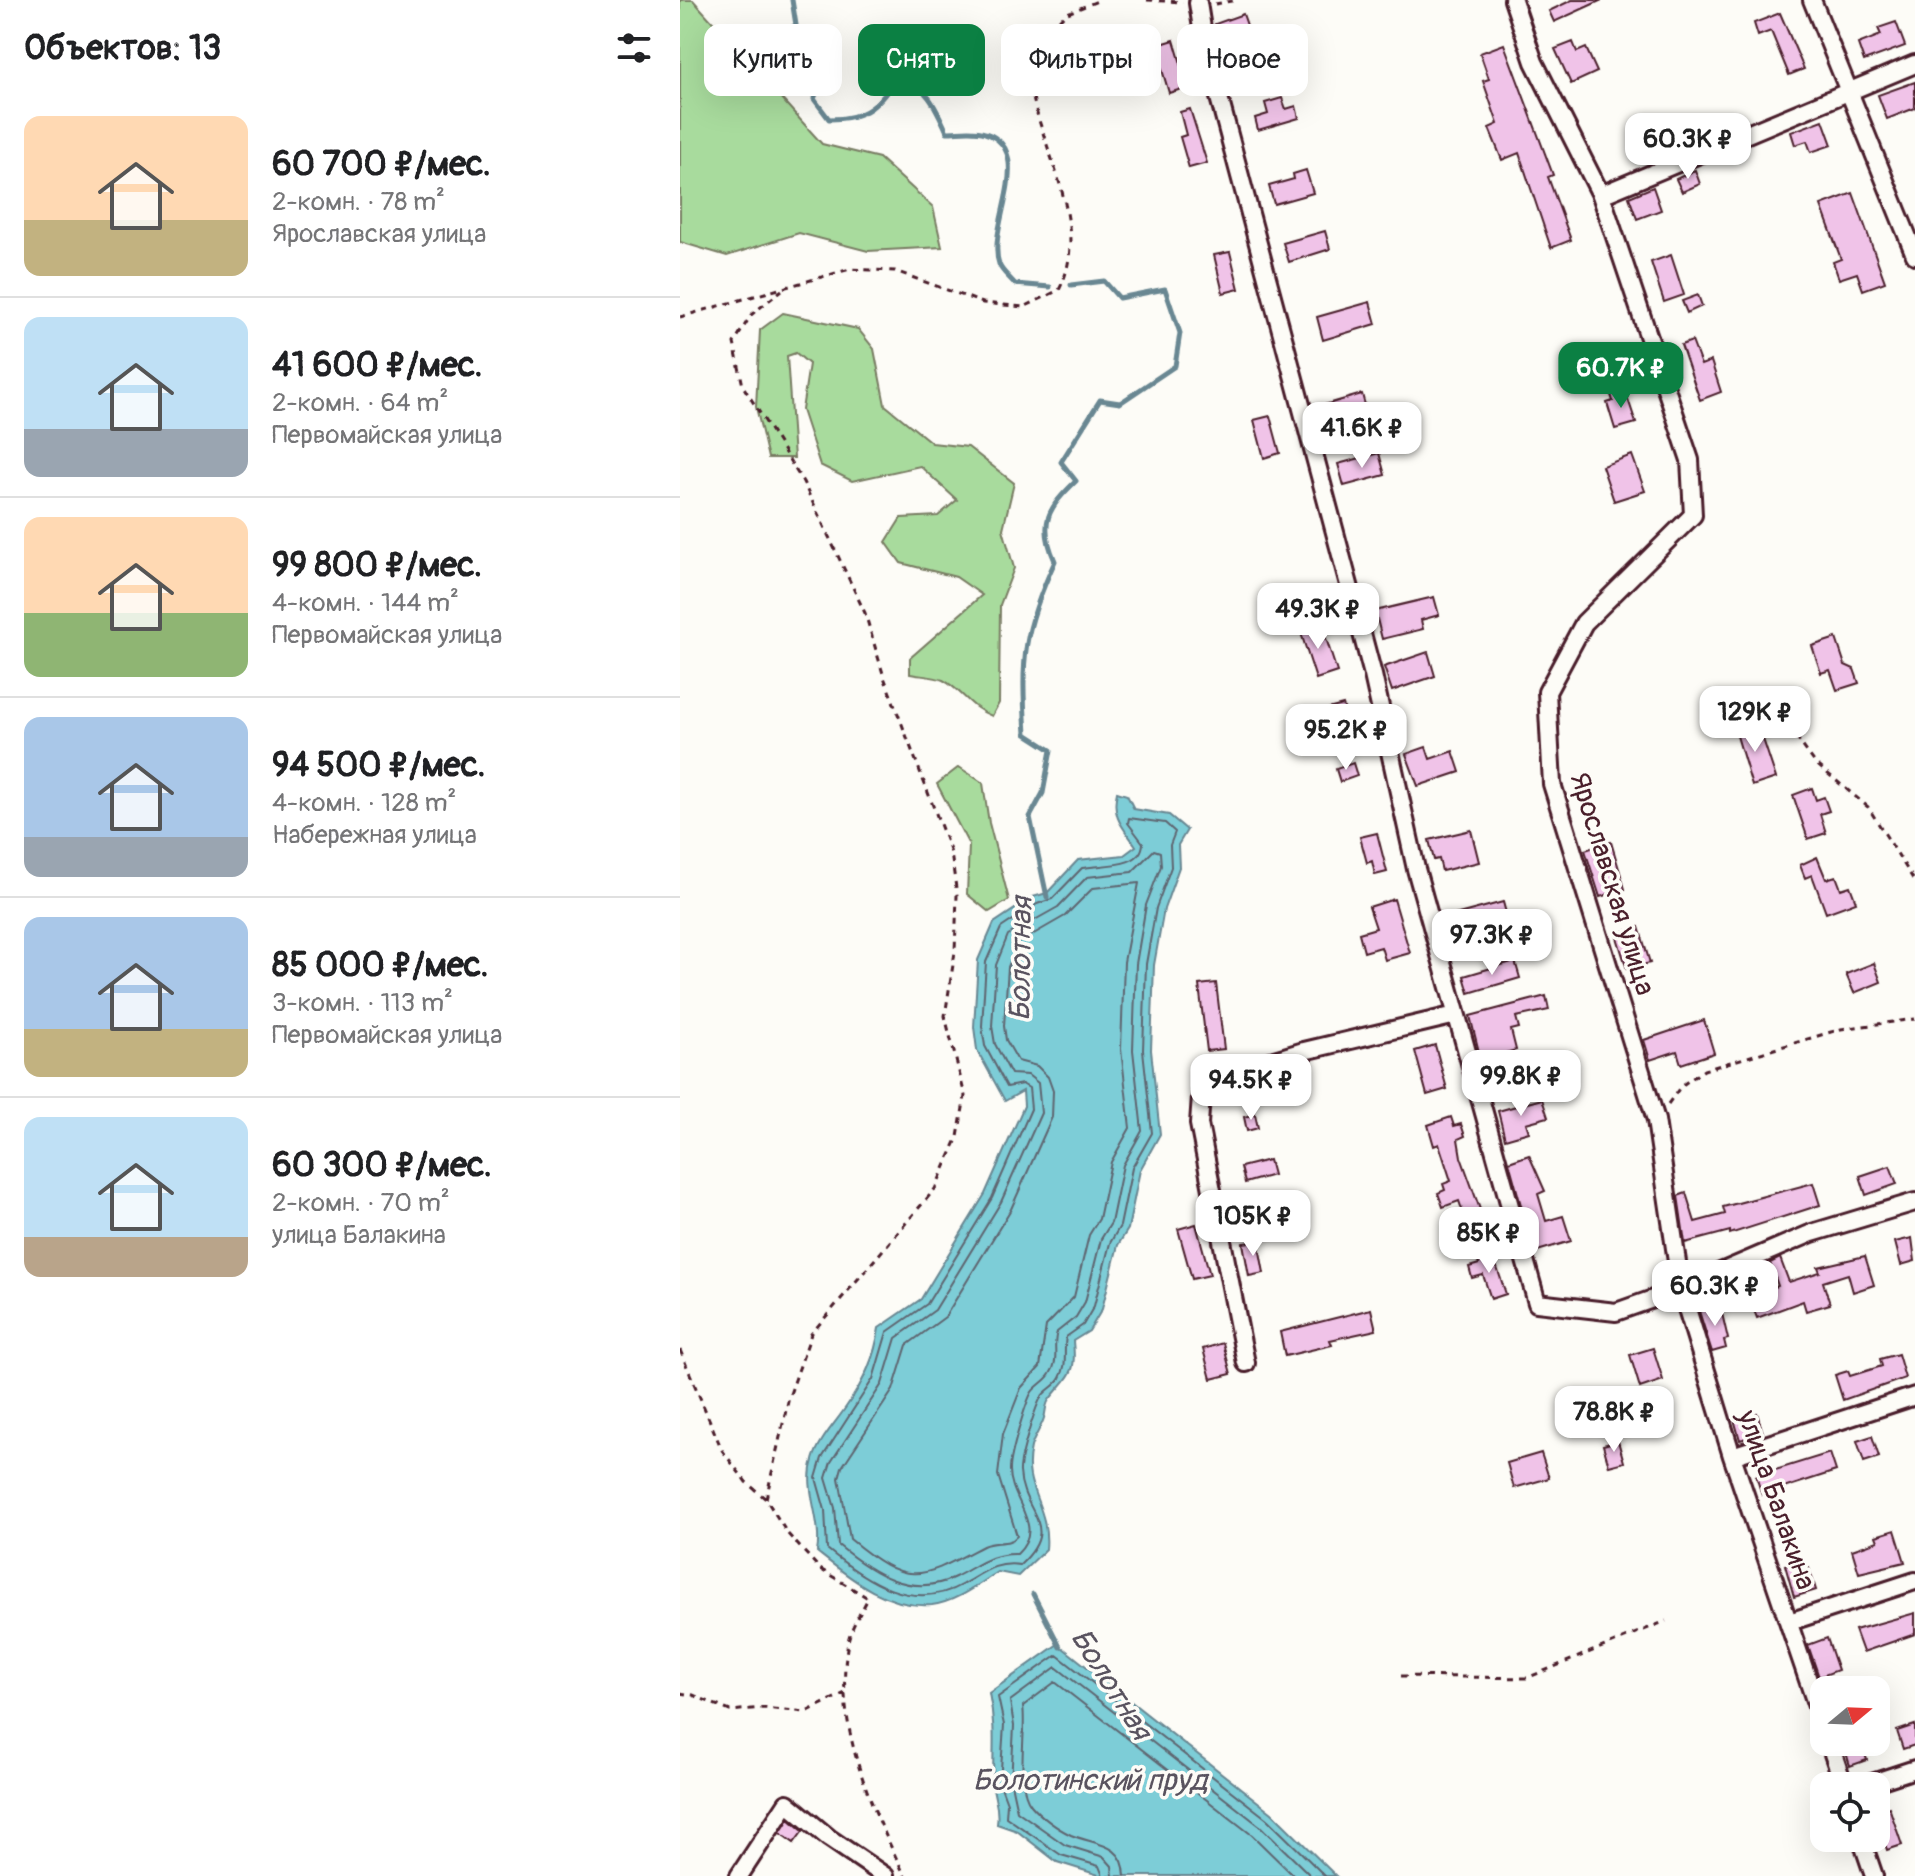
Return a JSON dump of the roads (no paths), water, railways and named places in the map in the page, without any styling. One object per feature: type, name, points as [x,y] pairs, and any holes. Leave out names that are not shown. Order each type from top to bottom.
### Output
[{"type":"street","name":"Ярославская улица","points":[[1513,0],[1534,62],[1601,195],[1690,460],[1693,515],[1584,623],[1547,692],[1552,784],[1656,1120],[1681,1289]]},
{"type":"street","points":[[1812,0],[1915,255]]},
{"type":"street","points":[[1198,3],[1204,41],[1246,203],[1373,675],[1416,869],[1537,1303],[1616,1312],[1681,1289],[1812,1233],[1915,1202]]},
{"type":"street","points":[[1601,195],[1915,64]]},
{"type":"street","points":[[1246,1363],[1199,1124],[1202,1082],[1304,1051],[1456,1015]]},
{"type":"street","name":"улица Балакина","points":[[1681,1289],[1732,1456],[1810,1685]]},
{"type":"street","points":[[1732,1456],[1915,1396]]},
{"type":"street","points":[[1789,1622],[1915,1581]]},
{"type":"street","points":[[1890,1777],[1915,1769]]},
{"type":"street","points":[[739,1876],[787,1803],[829,1838],[885,1876]]},
{"type":"street","points":[[1866,1852],[1874,1876]]},
{"type":"water","points":[[1117,792],[1127,795],[1134,809],[1169,815],[1187,830],[1178,845],[1179,867],[1164,909],[1154,965],[1151,1050],[1160,1134],[1140,1170],[1128,1229],[1118,1245],[1102,1309],[1089,1331],[1073,1341],[1072,1369],[1048,1402],[1031,1447],[1030,1474],[1044,1520],[1046,1549],[1018,1576],[998,1572],[967,1592],[932,1605],[900,1602],[870,1590],[817,1552],[818,1528],[810,1483],[813,1460],[823,1439],[863,1379],[872,1360],[879,1328],[921,1299],[985,1194],[1024,1106],[1023,1091],[1005,1101],[977,1050],[974,1027],[978,960],[994,923],[1033,897],[1047,893],[1078,860],[1124,855],[1136,846],[1117,815]]},
{"type":"water","name":"Болотинский пруд","points":[[1058,1644],[1272,1813],[1336,1876],[1102,1876],[1057,1862],[1017,1831],[997,1824],[989,1693]]},
{"type":"waterway","name":"Болотная","points":[[792,0],[796,25],[772,39],[780,52],[824,61],[824,73],[814,99],[829,119],[853,116],[871,108],[899,75],[917,85],[929,98],[947,132],[981,132],[1000,142],[1008,155],[1009,172],[997,248],[999,264],[1015,284],[1050,287]]},
{"type":"waterway","name":"Болотная","points":[[1047,897],[1030,817],[1043,793],[1051,750],[1026,734],[1024,685],[1030,626],[1055,561],[1047,536],[1049,517],[1076,481],[1061,462],[1100,400],[1120,403],[1175,366],[1180,333],[1165,289],[1119,298],[1104,281],[1071,285]]},
{"type":"waterway","name":"Болотная","points":[[1033,1594],[1060,1647]]}]
